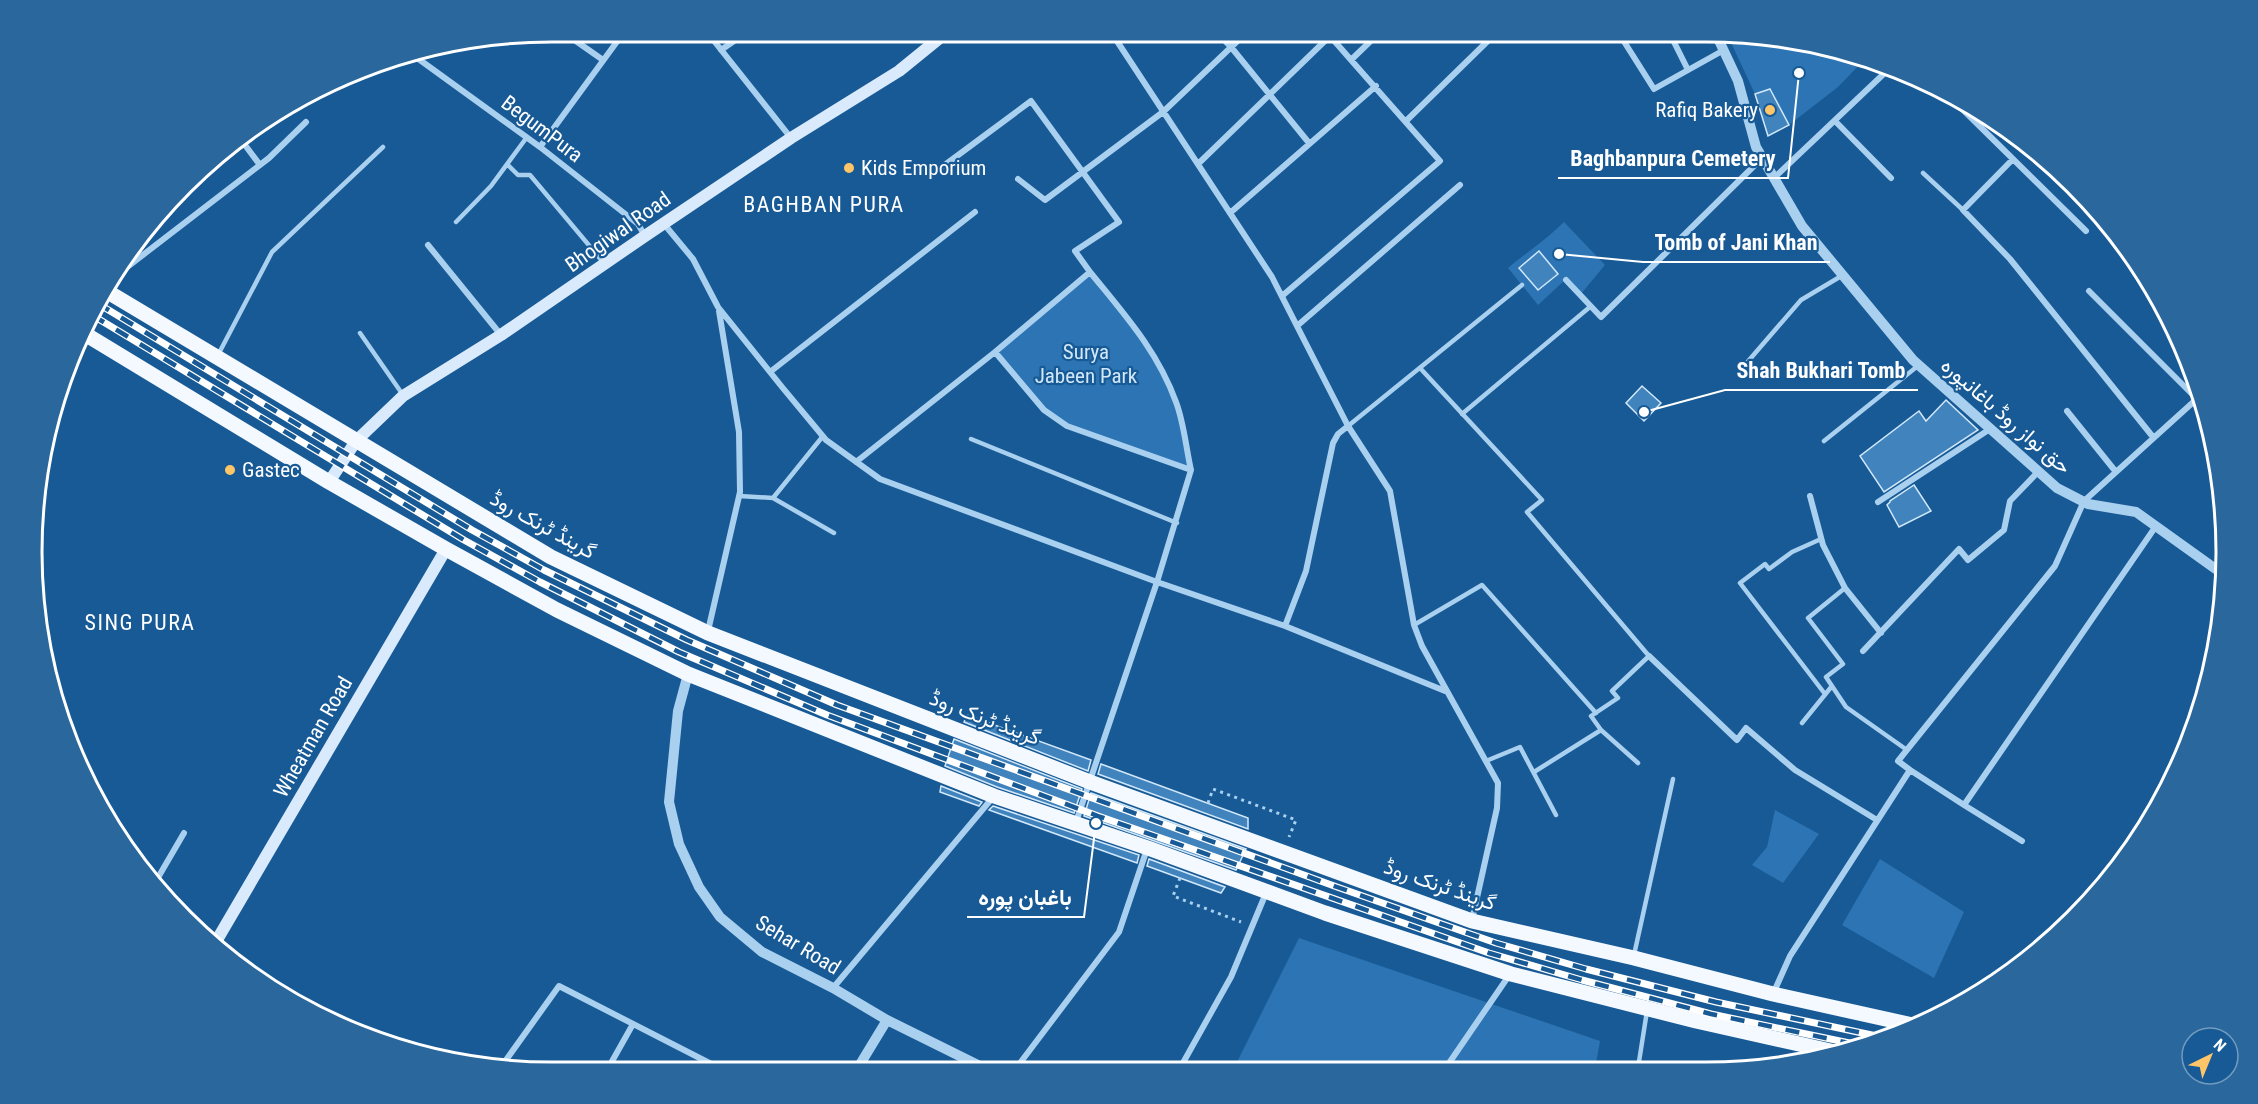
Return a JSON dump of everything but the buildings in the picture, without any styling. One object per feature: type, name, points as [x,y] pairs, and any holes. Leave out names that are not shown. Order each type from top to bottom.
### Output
[{"type":"main road","name":"Bhogiwal Road","points":[[329,482],[356,441],[403,396],[501,335],[791,138],[899,71],[935,42]]},
{"type":"main road","name":"گرینڈ ٹرنک روڈ","points":[[112,294],[551,556],[708,633],[1090,782],[1472,921],[1902,1023]]},
{"type":"main road","points":[[90,337],[329,482],[446,549],[557,610],[688,674],[994,796],[1148,848],[1266,892],[1511,974],[1816,1050]]},
{"type":"main road","name":"Wheatman Road","points":[[219,937],[446,549]]},
{"type":"street","points":[[577,42],[603,60]]},
{"type":"street","points":[[540,147],[616,42]]},
{"type":"street","points":[[715,42],[791,138]]},
{"type":"street","points":[[722,50],[733,42]]},
{"type":"street","points":[[1118,42],[1282,296],[1348,426],[1390,491],[1414,625],[1445,691],[1498,783],[1497,808],[1472,921]]},
{"type":"street","points":[[1226,42],[1309,142]]},
{"type":"street","points":[[1018,179],[1046,200],[1163,112],[1236,42]]},
{"type":"street","points":[[1198,164],[1324,42]]},
{"type":"street","points":[[1282,296],[1440,161],[1335,42]]},
{"type":"street","points":[[1351,60],[1370,42]]},
{"type":"street","points":[[1406,121],[1487,42]]},
{"type":"street","points":[[1624,42],[1654,89],[1724,50]]},
{"type":"street","points":[[1674,42],[1688,70]]},
{"type":"street","name":"حق نواز روڈ باغانپورہ","points":[[1720,42],[1738,81],[1756,147],[1802,226],[1919,365],[2057,488],[2084,501],[2136,512],[2215,569]]},
{"type":"street","name":"BegumPura","points":[[419,59],[540,147],[638,224],[645,236]]},
{"type":"street","points":[[1774,178],[1883,74]]},
{"type":"street","points":[[1230,213],[1376,86]]},
{"type":"street","points":[[942,167],[1031,101],[1119,222],[1075,251],[1143,337],[1164,375],[1177,404],[1191,470],[1177,523],[1075,824]]},
{"type":"street","points":[[1976,119],[2086,231]]},
{"type":"street","points":[[1834,121],[1891,178]]},
{"type":"street","points":[[132,263],[260,165],[306,122]]},
{"type":"street","points":[[245,145],[260,165]]},
{"type":"street","points":[[1566,280],[1601,317],[1762,158]]},
{"type":"street","points":[[2013,159],[1963,210],[2010,260],[2153,437]]},
{"type":"street","points":[[1297,326],[1460,185]]},
{"type":"street","points":[[770,372],[975,212]]},
{"type":"street","points":[[664,223],[693,259],[718,307],[823,436],[880,479],[1157,582],[1285,626],[1445,691]]},
{"type":"street","points":[[428,245],[501,335]]},
{"type":"street","points":[[856,462],[1090,272]]},
{"type":"street","points":[[2089,291],[2189,388]]},
{"type":"street","points":[[708,633],[739,496],[739,432],[718,307]]},
{"type":"street","points":[[994,352],[1044,410],[1067,426],[1191,470]]},
{"type":"street","points":[[2022,841],[1898,761],[2055,566],[2084,501],[2193,401]]},
{"type":"street","points":[[2067,411],[2116,472]]},
{"type":"street","points":[[1285,626],[1306,571],[1333,443],[1338,434],[1348,426]]},
{"type":"street","points":[[1878,502],[1990,429]]},
{"type":"street","points":[[1863,651],[1959,549],[1968,560],[2004,530],[2010,501],[2038,472]]},
{"type":"street","points":[[1810,496],[1821,539],[1845,588],[1881,633]]},
{"type":"street","points":[[1964,805],[2156,526]]},
{"type":"street","points":[[1648,656],[1737,740],[1746,728],[1795,770],[1877,820]]},
{"type":"street","name":"Sehar Road","points":[[688,674],[678,711],[669,802],[679,844],[699,887],[720,918],[762,951],[833,988],[887,1020],[972,1062]]},
{"type":"street","points":[[1773,994],[1790,956],[1910,770]]},
{"type":"street","points":[[833,988],[994,796]]},
{"type":"street","points":[[159,876],[184,833]]},
{"type":"street","points":[[1021,1062],[1119,932],[1148,848]]},
{"type":"street","points":[[1183,1062],[1231,977],[1266,892]]},
{"type":"street","points":[[1450,1062],[1511,974]]},
{"type":"street","points":[[507,1060],[558,986],[708,1062]]},
{"type":"street","points":[[861,1062],[887,1020]]},
{"type":"street","points":[[612,1062],[633,1024]]},
{"type":"lane","points":[[456,222],[490,186],[527,137]]},
{"type":"lane","points":[[217,358],[272,252],[383,147]]},
{"type":"lane","points":[[507,164],[518,175],[530,175],[606,265]]},
{"type":"lane","points":[[1923,173],[1963,210]]},
{"type":"lane","points":[[1744,366],[1801,300],[1842,275]]},
{"type":"lane","points":[[1348,426],[1522,285]]},
{"type":"lane","points":[[1462,414],[1591,306]]},
{"type":"lane","points":[[360,333],[403,396]]},
{"type":"lane","points":[[1824,441],[1919,365]]},
{"type":"lane","points":[[1420,368],[1542,500],[1527,512],[1648,656],[1612,691],[1618,698],[1591,716],[1601,730],[1638,763]]},
{"type":"lane","points":[[772,498],[823,436]]},
{"type":"lane","points":[[971,439],[1177,523]]},
{"type":"lane","points":[[739,496],[772,498],[834,532]]},
{"type":"lane","points":[[1821,539],[1792,552],[1769,569],[1765,564],[1740,583],[1825,694]]},
{"type":"lane","points":[[1414,625],[1482,585],[1596,713]]},
{"type":"lane","points":[[1845,588],[1808,618],[1843,664],[1826,677],[1846,707],[1907,750]]},
{"type":"lane","points":[[1802,723],[1832,686]]},
{"type":"lane","points":[[1534,772],[1601,730]]},
{"type":"lane","points":[[1486,761],[1520,747],[1556,815]]},
{"type":"lane","points":[[1634,958],[1673,779]]},
{"type":"lane","points":[[1639,1062],[1648,1009]]},
{"type":"path","points":[[1208,803],[1213,789],[1296,820],[1283,852]]},
{"type":"path","points":[[1180,878],[1173,896],[1241,922]]},
{"type":"green space","points":[[1731,43],[1773,46],[1859,65],[1838,87],[1789,125],[1770,89],[1755,94]]},
{"type":"green space","points":[[1564,222],[1605,265],[1580,295],[1565,280],[1538,305],[1508,268]]},
{"type":"green space","name":"Surya Jabeen Park","points":[[1090,272],[1143,337],[1177,404],[1191,470],[1067,426],[1044,410],[995,352]]},
{"type":"green space","points":[[1775,810],[1819,834],[1783,883],[1752,865],[1767,847]]},
{"type":"green space","points":[[1880,859],[1964,912],[1934,978],[1842,925]]},
{"type":"green space","points":[[1299,938],[1600,1041],[1596,1062],[1237,1062]]},
{"type":"railway","points":[[105,308],[472,530],[544,570],[687,640],[837,705],[1496,943],[1586,969],[1716,1002],[1871,1035]]},
{"type":"railway","points":[[99,319],[464,540],[540,582],[679,652],[827,715],[1098,816],[1489,953],[1711,1014],[1846,1042]]},
{"type":"place","name":"Baghbanpura Cemetery","points":[[1799,73]]},
{"type":"place","name":"Rafiq Bakery","points":[[1770,110]]},
{"type":"place","name":"Kids Emporium","points":[[849,168]]},
{"type":"place","name":"Tomb of Jani Khan","points":[[1559,254]]},
{"type":"place","name":"Shah Bukhari Tomb","points":[[1644,412]]},
{"type":"place","name":"Gastec","points":[[230,470]]},
{"type":"place","name":"باغبان پورہ","points":[[1096,823]]},
{"type":"district","name":"BAGHBAN PURA","points":[[824,204]]},
{"type":"district","name":"SING PURA","points":[[140,622]]}]
